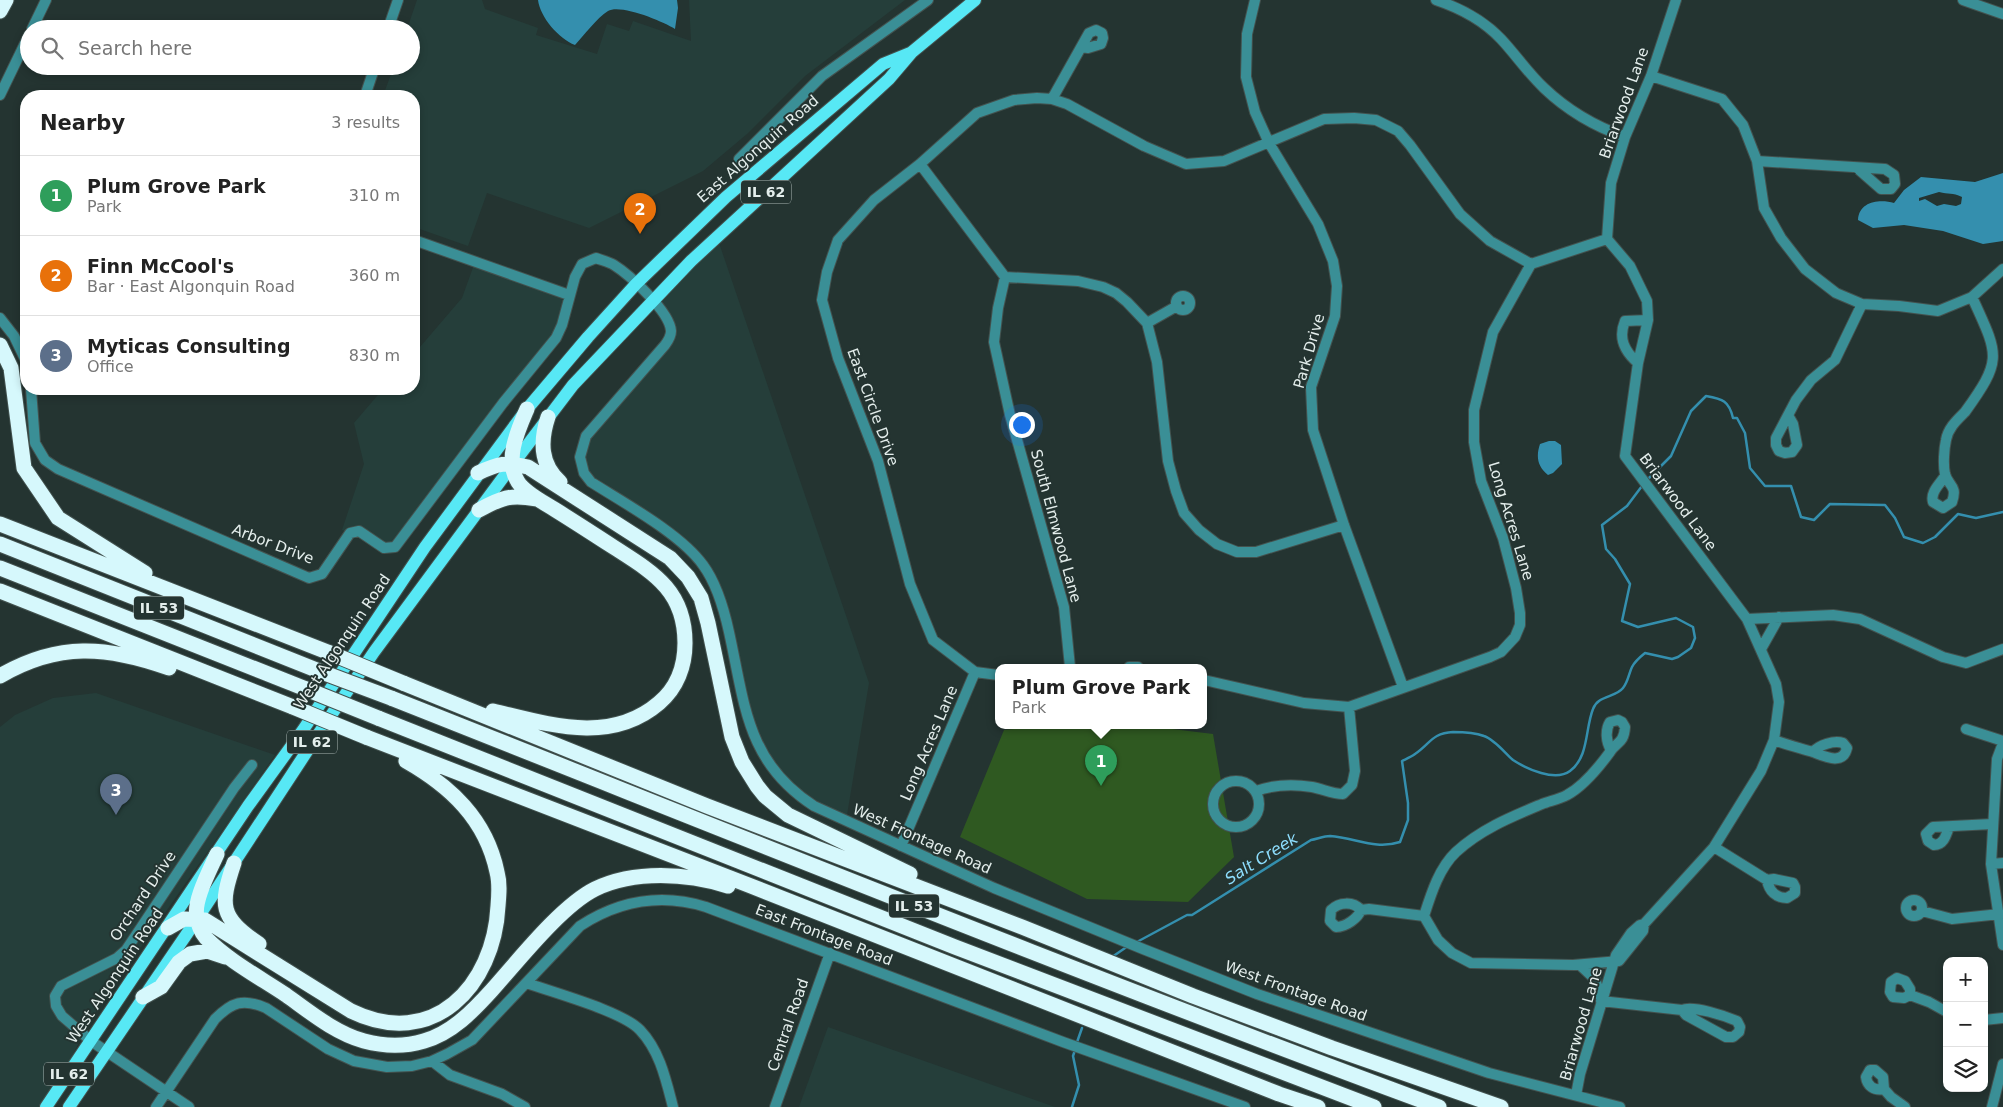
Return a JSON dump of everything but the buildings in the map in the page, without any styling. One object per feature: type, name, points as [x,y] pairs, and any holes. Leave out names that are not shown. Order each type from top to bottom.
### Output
[{"type":"highway","points":[[0,344],[11,368],[24,468],[58,518],[139,570],[188,597]]},
{"type":"highway","points":[[442,699],[551,725],[577,729],[596,728],[620,723],[640,715],[657,705],[678,679],[685,658],[685,633],[680,610],[671,592],[654,573],[541,500],[517,481],[513,464],[514,447],[527,409]]},
{"type":"highway","points":[[548,417],[542,444],[545,463],[553,475],[580,499]]},
{"type":"highway","points":[[478,473],[497,464],[513,464],[528,467],[670,558],[694,586],[701,598],[707,617],[732,737],[749,775],[766,796],[788,815],[1022,927]]},
{"type":"highway","points":[[478,510],[501,498],[511,496],[541,500]]},
{"type":"highway","name":"IL 53","points":[[0,524],[330,653],[707,806],[1022,927],[1193,996],[1332,1048],[1501,1107]]},
{"type":"highway","name":"IL 53","points":[[0,544],[1226,1029],[1439,1107]]},
{"type":"highway","name":"IL 53","points":[[0,568],[955,947],[1374,1107]]},
{"type":"highway","name":"IL 53","points":[[0,591],[293,707],[366,738],[1279,1094],[1318,1107]]},
{"type":"highway","points":[[0,676],[28,661],[42,657],[61,653],[93,651],[136,657],[196,678],[240,686]]},
{"type":"highway","points":[[168,928],[184,919],[206,920],[351,1011],[375,1021],[400,1024],[412,1023],[432,1017],[452,1005],[476,979],[490,950],[495,930],[498,873],[490,850],[476,822],[461,801],[424,771],[366,738]]},
{"type":"highway","points":[[217,854],[195,908],[200,928],[208,939],[232,960],[316,1018],[348,1034],[376,1044],[399,1045],[424,1041],[438,1036],[458,1023],[480,1003],[566,910],[595,889],[616,882],[642,876],[666,875],[715,882],[832,919]]},
{"type":"highway","points":[[234,862],[224,897],[228,915],[242,931],[289,964],[315,988]]},
{"type":"highway","points":[[143,997],[161,987],[179,962],[190,954],[207,951],[232,960]]},
{"type":"main road","name":"East Algonquin Road","points":[[652,300],[691,261],[889,79],[912,52],[975,0]]},
{"type":"main road","name":"East Algonquin Road","points":[[636,284],[726,197],[840,99],[883,64],[912,52]]},
{"type":"main road","name":"West Algonquin Road","points":[[46,1107],[168,928],[248,806],[303,730],[425,547],[478,473],[527,409],[588,336],[636,284]]},
{"type":"main road","name":"West Algonquin Road","points":[[69,1107],[197,919],[374,652],[573,385],[652,300]]},
{"type":"street","points":[[36,20],[46,0]]},
{"type":"street","points":[[391,20],[398,0]]},
{"type":"street","points":[[738,159],[822,76],[928,0]]},
{"type":"street","name":"Park Drive","points":[[1254,0],[1247,34],[1246,77],[1256,112],[1269,143],[1318,224],[1333,261],[1337,286],[1335,316],[1311,387],[1310,401],[1313,430],[1344,526],[1404,687]]},
{"type":"street","points":[[1436,0],[1480,20],[1500,38],[1544,88],[1579,116],[1603,129],[1625,137]]},
{"type":"street","name":"Briarwood Lane","points":[[1576,1095],[1580,1074],[1601,1001],[1617,953],[1631,933],[1644,924],[1714,848],[1761,771],[1774,740],[1779,709],[1776,684],[1747,619],[1625,456],[1638,363],[1648,320],[1647,301],[1630,266],[1607,239],[1611,183],[1625,137],[1651,76],[1676,0]]},
{"type":"street","points":[[1963,0],[2003,14]]},
{"type":"street","points":[[1082,47],[1052,99],[1067,104],[1144,146],[1186,164],[1224,161],[1324,119],[1354,118],[1376,120],[1398,131],[1460,214],[1490,241],[1531,264],[1607,239]]},
{"type":"street","points":[[0,94],[20,53]]},
{"type":"street","points":[[367,90],[372,75]]},
{"type":"street","points":[[1651,76],[1722,99],[1743,125],[1757,161],[1764,208],[1781,238],[1805,269],[1836,293],[1862,304],[1899,306],[1938,312],[1972,297],[2003,269]]},
{"type":"street","name":"East Circle Drive","points":[[975,672],[933,640],[916,600],[910,584],[878,461],[838,358],[822,300],[827,272],[838,240],[874,200],[920,164],[977,113],[1014,100],[1052,99]]},
{"type":"street","points":[[1757,161],[1858,168]]},
{"type":"street","points":[[920,164],[1005,277],[1078,281],[1097,286],[1116,293],[1128,302],[1147,323],[1157,362],[1168,461],[1184,513],[1199,530],[1217,544],[1237,552],[1256,552],[1344,526]]},
{"type":"street","points":[[420,242],[569,295]]},
{"type":"street","name":"Arbor Drive","points":[[31,395],[35,443],[44,460],[58,470],[309,578],[322,574],[350,533],[359,531],[384,548],[395,547],[503,402],[556,338],[562,324],[575,277],[582,264],[596,258],[613,264],[652,300]]},
{"type":"street","name":"Long Acres Lane","points":[[1207,681],[1304,703],[1349,707],[1501,652],[1514,638],[1520,625],[1516,588],[1503,538],[1481,481],[1474,442],[1474,410],[1493,332],[1531,264]]},
{"type":"street","name":"South Elmwood Lane","points":[[1005,277],[998,308],[994,342],[1010,415],[1064,607],[1070,664]]},
{"type":"street","points":[[1946,476],[1945,442],[1949,431],[1985,389],[1997,365],[1995,347],[1972,297]]},
{"type":"street","name":"West Frontage Road","points":[[652,300],[669,322],[672,334],[665,345],[586,436],[580,457],[584,473],[591,482],[660,527],[704,565],[725,612],[747,716],[755,740],[761,753],[776,775],[802,798],[814,806],[901,846],[1112,937],[1316,1016],[1489,1073],[1620,1107]]},
{"type":"street","points":[[1789,417],[1796,400],[1811,380],[1835,360],[1862,304]]},
{"type":"street","points":[[1147,323],[1177,306]]},
{"type":"street","points":[[0,318],[14,336],[20,348]]},
{"type":"street","points":[[1638,363],[1630,356],[1626,349],[1622,341],[1621,330],[1625,321],[1648,320]]},
{"type":"street","points":[[1747,619],[1832,615],[1860,619],[1943,658],[1966,663],[2002,652]]},
{"type":"street","points":[[1761,649],[1779,617]]},
{"type":"street","name":"Long Acres Lane","points":[[901,846],[975,672],[995,675]]},
{"type":"street","points":[[1256,791],[1271,786],[1288,786],[1311,787],[1332,794],[1343,794],[1352,785],[1355,771],[1349,707]]},
{"type":"street","points":[[1966,729],[2003,742],[1992,824],[1991,864],[2000,914],[2003,945]]},
{"type":"street","points":[[1774,740],[1813,752]]},
{"type":"street","points":[[1611,750],[1606,759],[1592,774],[1568,795],[1514,816],[1478,834],[1454,854],[1433,886],[1424,916],[1438,940],[1452,953],[1471,963],[1580,965],[1615,961]]},
{"type":"street","name":"Orchard Drive","points":[[92,1041],[62,1016],[56,1006],[55,996],[61,986],[117,958],[126,950],[234,788],[252,765]]},
{"type":"street","points":[[1244,781],[1256,791],[1260,806],[1254,819],[1248,824],[1233,827],[1219,820],[1215,814],[1213,798],[1216,791],[1228,782],[1244,781]]},
{"type":"street","points":[[1949,827],[1992,824]]},
{"type":"street","points":[[1714,848],[1767,880]]},
{"type":"street","points":[[1991,864],[2003,863]]},
{"type":"street","name":"East Frontage Road","points":[[167,1091],[215,1019],[227,1007],[237,1004],[256,1004],[266,1008],[328,1049],[354,1061],[387,1066],[412,1066],[432,1061],[472,1040],[580,926],[612,908],[639,900],[667,899],[694,903],[1063,1042],[1245,1107]]},
{"type":"street","points":[[1361,910],[1369,909],[1424,916]]},
{"type":"street","points":[[1922,911],[1952,919],[2000,914]]},
{"type":"street","name":"Central Road","points":[[775,1107],[830,953]]},
{"type":"street","points":[[1580,965],[1595,979],[1601,1001],[1697,1010],[1735,1020],[1739,1024],[1739,1032],[1733,1038],[1726,1037],[1682,1010]]},
{"type":"street","points":[[527,983],[614,1014],[641,1030],[657,1056],[673,1107]]},
{"type":"street","points":[[1910,995],[1943,1010]]},
{"type":"street","points":[[1988,1020],[2003,1018]]},
{"type":"street","points":[[92,1041],[189,1107]]},
{"type":"street","points":[[432,1061],[450,1075],[502,1094],[525,1107]]},
{"type":"street","points":[[1992,1107],[2003,1064]]},
{"type":"street","points":[[1884,1089],[1905,1107]]},
{"type":"street","points":[[156,1107],[167,1091]]},
{"type":"shaded area","points":[[417,0],[482,0],[485,9],[538,28],[536,35],[597,54],[607,24],[629,31],[633,21],[691,41],[689,0],[905,0],[805,76],[747,134],[703,171],[589,228],[487,193],[468,246],[420,229],[420,90],[385,90],[391,75],[420,75],[420,20],[410,20]]},
{"type":"shaded area","points":[[717,237],[869,683],[846,821],[814,806],[761,753],[725,612],[694,555],[591,482],[582,446],[671,334],[652,300]]},
{"type":"shaded area","points":[[475,262],[569,295],[562,325],[395,547],[359,531],[350,533],[342,530],[364,464],[354,423],[378,395],[420,395],[420,347],[462,298]]},
{"type":"shaded area","points":[[96,693],[275,755],[91,1019],[71,1058],[39,1107],[0,1107],[0,727],[15,715],[53,698]]},
{"type":"shaded area","points":[[828,1027],[1055,1107],[799,1107]]},
{"type":"green space","points":[[1172,729],[1213,734],[1234,857],[1188,902],[1087,899],[960,837],[1004,730]]},
{"type":"water","points":[[538,0],[677,0],[678,8],[675,29],[652,18],[631,12],[614,9],[608,11],[595,22],[575,45],[563,38],[551,27],[542,13]]},
{"type":"water","points":[[2003,173],[2003,241],[1983,244],[1943,231],[1904,225],[1873,228],[1858,220],[1859,214],[1866,205],[1883,201],[1894,203],[1904,190],[1921,177],[1975,182]],"holes":[[[1939,192],[1962,197],[1961,204],[1956,206],[1944,204],[1937,206],[1925,199],[1919,201],[1919,198]]]},
{"type":"water","points":[[1555,441],[1561,445],[1562,464],[1553,473],[1548,475],[1540,464],[1538,453],[1540,444]]},
{"type":"waterway","name":"Salt Creek","points":[[1649,478],[1671,456],[1691,411],[1706,396],[1717,398],[1727,404],[1733,418],[1737,418],[1745,433],[1750,468],[1765,486],[1791,486],[1801,517],[1814,520],[1830,504],[1885,505],[1895,518],[1904,537],[1923,543],[1935,537],[1958,514],[1976,518],[2003,512]]},
{"type":"waterway","name":"Salt Creek","points":[[1135,943],[1187,915],[1192,915],[1311,840],[1330,836],[1382,845],[1400,842],[1408,820],[1408,803],[1402,761],[1440,734],[1453,732],[1481,735],[1492,740],[1513,760],[1533,770],[1549,775],[1564,774],[1570,771],[1584,751],[1590,717],[1595,704],[1616,694],[1623,688],[1632,667],[1645,653],[1672,659],[1691,648],[1695,638],[1693,627],[1676,618],[1638,627],[1622,621],[1630,584],[1615,559],[1606,549],[1602,525],[1627,506],[1642,486]]},
{"type":"waterway","name":"Salt Creek","points":[[1112,957],[1128,946]]},
{"type":"waterway","name":"Salt Creek","points":[[1076,1045],[1082,1028]]},
{"type":"waterway","name":"Salt Creek","points":[[1072,1107],[1079,1085],[1073,1056],[1075,1050]]},
{"type":"place","name":"Finn McCool's","points":[[640,234]]},
{"type":"place","name":"Plum Grove Park","points":[[1101,786]]},
{"type":"place","name":"Myticas Consulting","points":[[116,815]]}]
